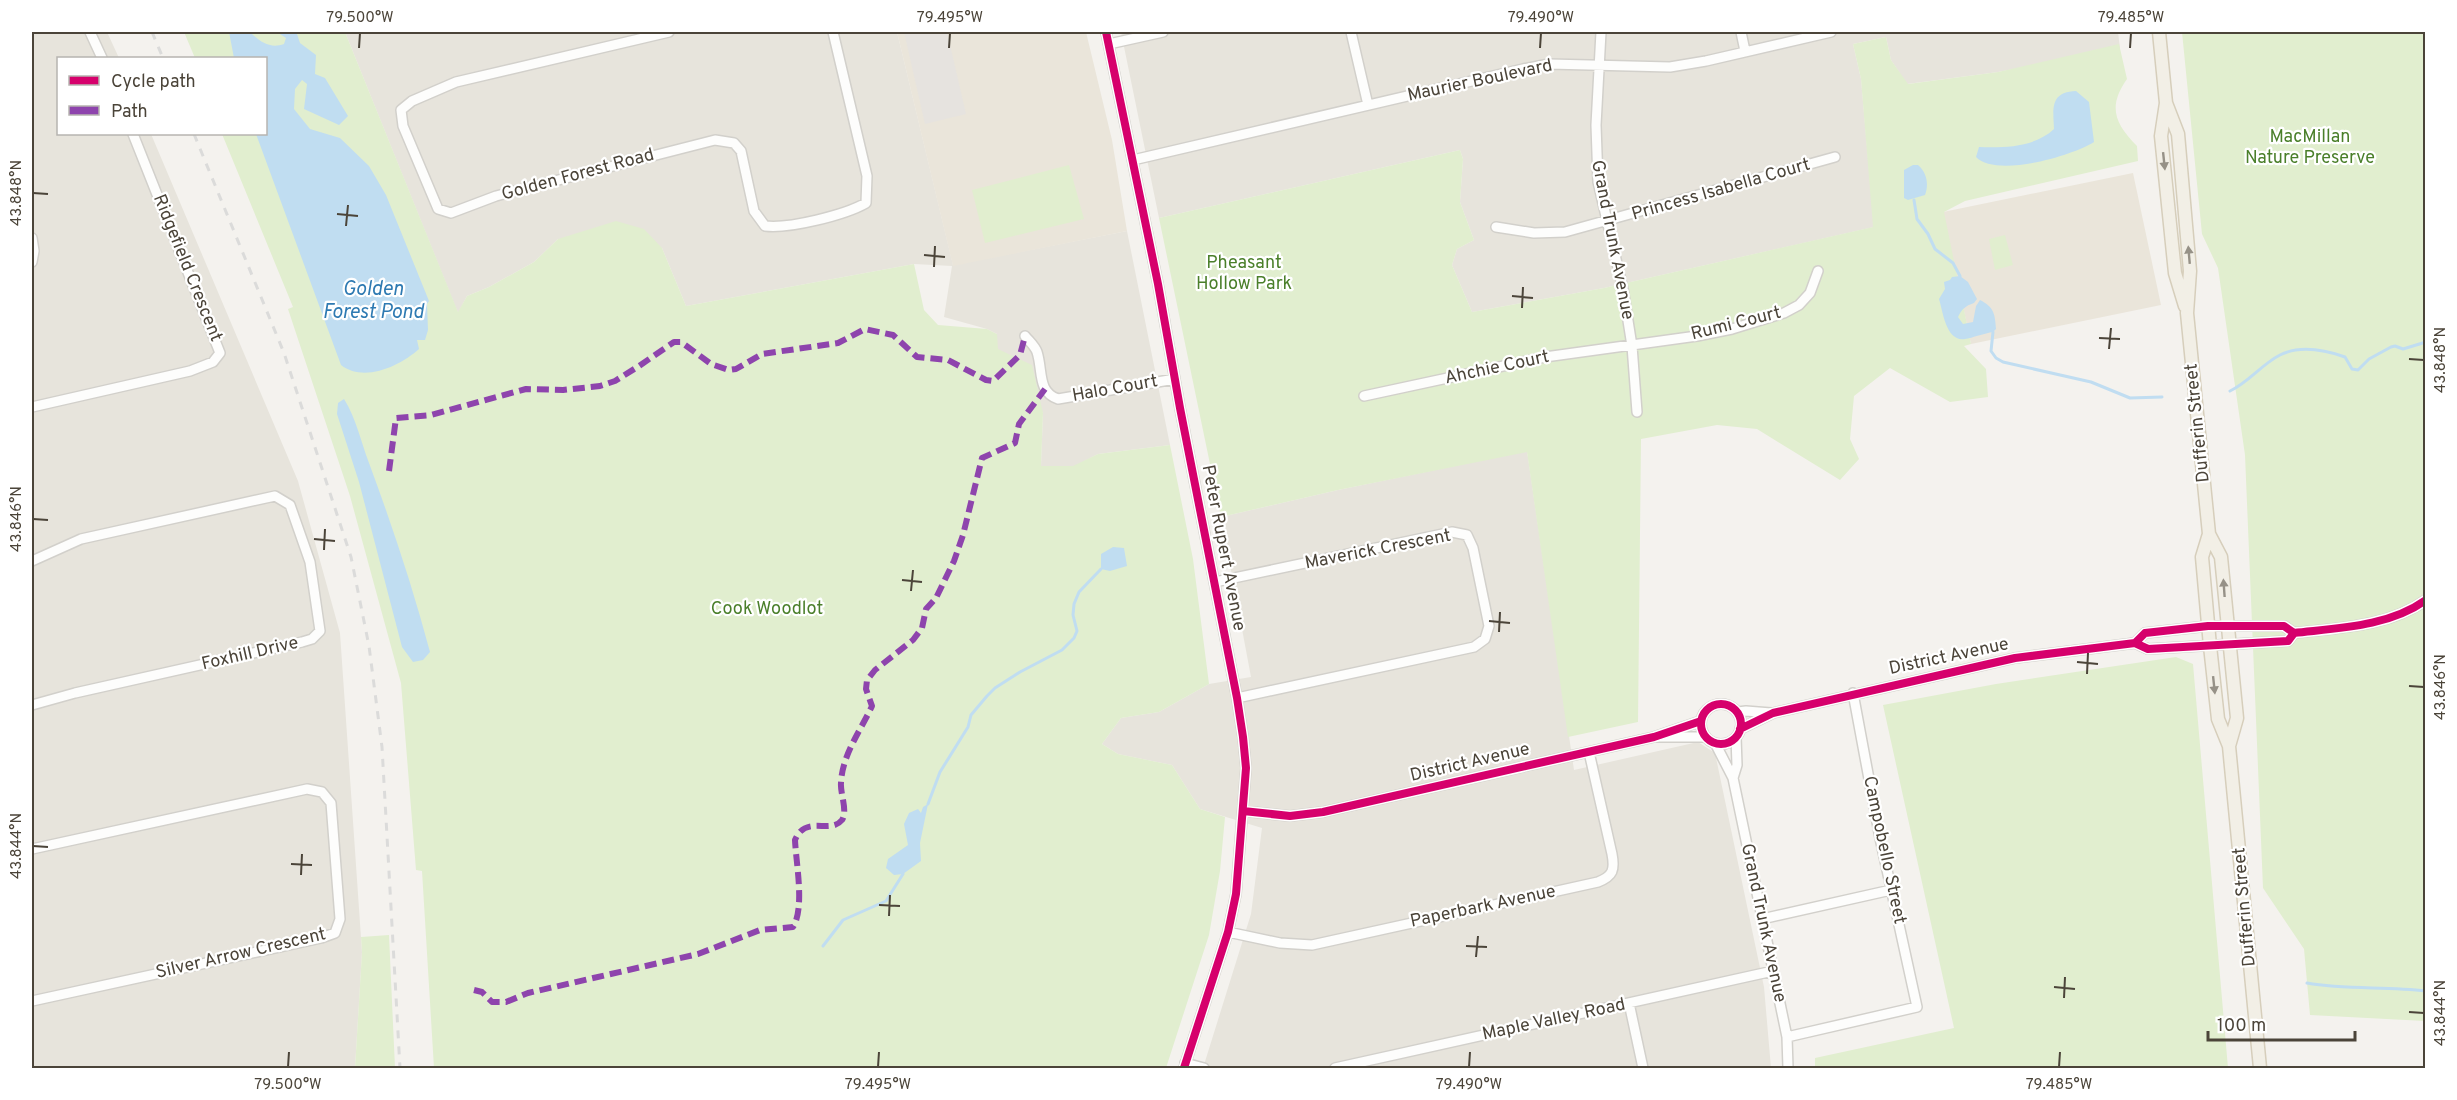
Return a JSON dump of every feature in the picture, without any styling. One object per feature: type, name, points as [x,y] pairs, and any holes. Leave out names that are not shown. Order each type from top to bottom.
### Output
[{"type":"main road","name":"Dufferin Street","points":[[2159,32],[2166,103],[2178,134],[2190,271],[2187,313],[2209,534],[2221,557],[2237,718],[2229,746]]},
{"type":"main road","name":"Dufferin Street","points":[[2209,534],[2202,557],[2208,627],[2218,719],[2229,746],[2260,1068]]},
{"type":"street","points":[[90,32],[102,57]]},
{"type":"street","name":"Golden Forest Road","points":[[669,32],[456,82],[412,101],[401,110],[403,126],[438,209],[452,213],[496,196],[715,140],[734,142],[741,151],[754,211],[765,226],[781,228],[854,210],[866,202],[867,176],[833,32]]},
{"type":"street","name":"Peter Rupert Avenue","points":[[1106,32],[1215,582],[1243,737],[1246,768],[1236,894],[1228,932],[1184,1066]]},
{"type":"street","points":[[1109,44],[1163,32]]},
{"type":"street","points":[[1351,32],[1368,105]]},
{"type":"street","name":"Grand Trunk Avenue","points":[[1601,32],[1596,157],[1598,182],[1623,289],[1632,346],[1638,412]]},
{"type":"street","points":[[1740,32],[1745,51]]},
{"type":"street","name":"Maurier Boulevard","points":[[1133,160],[1549,64],[1670,67],[1831,32]]},
{"type":"street","name":"Ridgefield Crescent","points":[[32,407],[190,371],[213,362],[220,353],[133,135]]},
{"type":"street","name":"Princess Isabella Court","points":[[1496,227],[1534,233],[1565,232],[1835,157]]},
{"type":"street","points":[[32,238],[34,251],[32,262]]},
{"type":"street","name":"Rumi Court","points":[[1632,346],[1716,333],[1784,313],[1799,305],[1810,293],[1818,271]]},
{"type":"street","name":"Halo Court","points":[[1025,336],[1037,350],[1043,388],[1050,396],[1058,399],[1175,379]]},
{"type":"street","name":"Ahchie Court","points":[[1364,396],[1545,357],[1632,346]]},
{"type":"street","name":"Foxhill Drive","points":[[32,561],[81,539],[260,497],[275,496],[290,505],[310,562],[320,631],[312,639],[302,642],[75,693],[32,705]]},
{"type":"street","name":"Maverick Crescent","points":[[1215,582],[1452,532],[1467,535],[1473,548],[1489,626],[1485,639],[1474,648],[1236,698]]},
{"type":"street","points":[[2294,633],[2376,622],[2399,615],[2426,600]]},
{"type":"street","name":"District Avenue","points":[[1738,733],[1773,713],[2015,658],[2135,643],[2148,649],[2288,641],[2294,633],[2284,626],[2208,627],[2145,633],[2135,643]]},
{"type":"street","name":"Campobello Street","points":[[1787,1037],[1917,1007],[1853,693]]},
{"type":"street","points":[[1714,704],[1727,704],[1738,712],[1740,718],[1738,733],[1726,743],[1715,743],[1702,732],[1701,721],[1705,710],[1714,704]]},
{"type":"street","name":"District Avenue","points":[[1738,712],[1773,713]]},
{"type":"street","name":"District Avenue","points":[[1244,811],[1290,816],[1323,812],[1654,737],[1701,721]]},
{"type":"street","name":"Grand Trunk Avenue","points":[[1733,778],[1737,765],[1738,733]]},
{"type":"street","name":"District Avenue","points":[[1654,737],[1706,737]]},
{"type":"street","name":"Grand Trunk Avenue","points":[[1715,743],[1733,778],[1787,1037],[1788,1068]]},
{"type":"street","name":"Paperbark Avenue","points":[[1228,932],[1280,943],[1312,945],[1609,878],[1614,868],[1612,854],[1589,752]]},
{"type":"street","name":"Silver Arrow Crescent","points":[[32,849],[306,789],[318,790],[331,803],[340,919],[335,933],[321,938],[32,1001]]},
{"type":"street","points":[[1762,919],[1892,890]]},
{"type":"street","name":"Maple Valley Road","points":[[1335,1068],[1773,971]]},
{"type":"street","points":[[1629,1003],[1643,1068]]},
{"type":"street","points":[[1184,1066],[1204,1068]]},
{"type":"shaded area","points":[[32,32],[107,32],[119,57],[57,57],[57,135],[151,135],[298,481],[340,633],[362,952],[355,1068],[32,1068]]},
{"type":"shaded area","points":[[345,32],[897,32],[953,265],[1127,231],[1170,445],[1098,454],[1073,467],[1041,466],[1043,413],[997,348],[997,334],[944,317],[952,266],[914,264],[686,306],[662,248],[558,239],[534,262],[489,287],[467,296],[458,313]]},
{"type":"shaded area","points":[[897,32],[1086,32],[1112,140],[1127,231],[953,266]]},
{"type":"shaded area","points":[[904,32],[947,32],[966,114],[925,124]]},
{"type":"shaded area","points":[[1121,32],[2118,32],[2120,48],[1998,72],[1907,84],[1891,60],[1886,37],[1853,44],[1861,79],[1874,227],[1604,288],[1472,312],[1452,265],[1457,249],[1474,240],[1460,202],[1463,159],[1460,150],[1159,218]]},
{"type":"shaded area","points":[[2133,173],[2161,305],[1971,344],[1943,212]]},
{"type":"shaded area","points":[[1527,451],[1574,770],[1698,742],[1715,753],[1764,987],[1771,1068],[1203,1068],[1251,914],[1262,828],[1200,809],[1172,765],[1118,754],[1102,744],[1121,718],[1159,712],[1209,684],[1251,677],[1221,517]]},
{"type":"green space","name":"Cook Woodlot","points":[[184,32],[345,32],[458,312],[467,296],[489,287],[534,262],[558,239],[616,221],[644,229],[662,248],[686,306],[914,264],[924,310],[938,325],[987,329],[997,334],[998,349],[1032,365],[1043,413],[1041,466],[1073,466],[1098,454],[1170,445],[1193,559],[1209,684],[1159,712],[1121,718],[1102,744],[1118,754],[1172,765],[1200,809],[1225,817],[1220,871],[1209,935],[1166,1068],[434,1068],[422,871],[416,870],[401,683],[350,496],[288,309],[293,307],[222,135],[267,135],[267,57],[195,57]]},
{"type":"green space","name":"MacMillan Nature Preserve","points":[[2182,32],[2425,32],[2425,1021],[2310,1015],[2304,949],[2263,888],[2245,455],[2218,268],[2202,234]]},
{"type":"green space","name":"Pheasant Hollow Park","points":[[1886,37],[1891,60],[1908,84],[1998,72],[2119,44],[2127,79],[2117,98],[2116,114],[2123,130],[2137,146],[2138,161],[1965,201],[1944,212],[1971,344],[1964,346],[1986,369],[1988,397],[1950,402],[1890,368],[1854,396],[1850,439],[1859,459],[1840,480],[1757,429],[1717,425],[1641,439],[1638,722],[1568,737],[1527,452],[1338,490],[1221,517],[1159,218],[1460,150],[1463,159],[1460,202],[1474,240],[1457,249],[1452,265],[1472,312],[1604,288],[1873,227],[1861,79],[1853,44]]},
{"type":"green space","points":[[1069,165],[1084,219],[985,243],[972,190]]},
{"type":"green space","points":[[2005,235],[2013,265],[1995,270],[1989,239]]},
{"type":"green space","points":[[2176,657],[2193,664],[2228,1068],[1815,1068],[1815,1058],[1954,1028],[1883,705],[1996,684]]},
{"type":"green space","points":[[389,935],[395,1068],[355,1068],[361,937]]},
{"type":"water","name":"Golden Forest Pond","points":[[229,32],[250,32],[261,42],[274,46],[284,44],[286,38],[277,32],[299,32],[297,34],[300,43],[316,55],[315,74],[325,78],[348,116],[339,125],[304,109],[307,84],[302,80],[295,89],[294,109],[310,129],[340,138],[369,166],[386,195],[429,301],[427,304],[428,330],[425,340],[417,340],[419,349],[402,361],[371,372],[350,370],[341,365],[256,135],[267,135],[267,57],[234,57]]},
{"type":"water","points":[[2076,91],[2089,102],[2094,142],[2069,153],[2034,163],[2000,165],[1986,163],[1976,157],[1979,147],[2019,145],[2038,140],[2046,135],[2054,129],[2054,108],[2057,98],[2061,94]]},
{"type":"water","points":[[1918,165],[1923,172],[1927,187],[1925,195],[1908,200],[1904,198],[1904,170]]},
{"type":"water","points":[[1960,276],[1968,282],[1977,299],[1964,308],[1958,317],[1963,324],[1973,322],[1976,306],[1980,300],[1993,312],[1996,329],[1993,332],[1959,339],[1949,331],[1939,299],[1945,289],[1944,282],[1952,277]]},
{"type":"water","points":[[344,399],[358,430],[417,604],[430,652],[423,660],[413,662],[402,647],[359,482],[337,414],[338,403]]},
{"type":"water","points":[[1113,547],[1124,548],[1127,566],[1110,571],[1101,569],[1101,554]]},
{"type":"water","points":[[928,804],[920,843],[921,861],[903,874],[894,875],[886,868],[888,859],[908,845],[904,824],[909,813],[918,809],[921,813],[923,807]]},
{"type":"waterway","points":[[1914,200],[1917,219],[1935,249],[1953,263],[1960,276]]},
{"type":"waterway","points":[[1993,332],[1991,351],[2003,362],[2091,382],[2130,398],[2162,397]]},
{"type":"waterway","points":[[2230,391],[2273,359],[2288,352],[2304,349],[2329,352],[2345,357],[2352,369],[2358,370],[2369,359],[2391,347],[2403,349],[2426,342]]},
{"type":"waterway","points":[[928,804],[940,772],[968,727],[971,715],[987,696],[1020,672],[1062,650],[1074,638],[1077,631],[1073,615],[1074,604],[1079,592],[1101,569]]},
{"type":"waterway","points":[[823,946],[843,920],[886,901],[903,874]]},
{"type":"waterway","points":[[2307,983],[2426,991]]},
{"type":"railway","points":[[152,32],[163,57]]},
{"type":"railway","points":[[194,135],[284,353],[351,557],[369,646],[382,747],[400,1068]]},
{"type":"marked path","points":[[389,471],[396,418],[431,415],[526,389],[563,390],[600,386],[615,381],[674,342],[681,342],[711,364],[729,370],[736,369],[762,354],[838,343],[865,329],[893,335],[917,357],[948,360],[986,380],[993,381],[1020,355],[1025,336]]},
{"type":"marked path","points":[[474,990],[482,992],[492,1002],[506,1002],[528,993],[698,954],[760,930],[793,927],[799,909],[795,840],[805,828],[831,826],[837,824],[844,816],[842,773],[853,743],[872,706],[866,689],[867,680],[875,670],[913,640],[922,628],[926,609],[936,598],[954,561],[963,535],[982,458],[1015,443],[1019,424],[1045,389]]},
{"type":"cycle path","points":[[1106,32],[1158,284],[1237,698],[1246,768],[1236,894],[1228,932],[1184,1068]]},
{"type":"cycle path","points":[[2135,643],[2145,633],[2208,626],[2284,626],[2294,633],[2362,625],[2396,616],[2426,600]]},
{"type":"cycle path","points":[[1740,729],[1773,713],[2015,658],[2135,643],[2148,649],[2288,641],[2294,633]]},
{"type":"cycle path","points":[[1721,704],[1729,705],[1735,710],[1740,716],[1741,724],[1740,732],[1735,738],[1729,743],[1721,744],[1713,743],[1707,738],[1702,732],[1701,724],[1702,716],[1707,710],[1713,705],[1721,704]]},
{"type":"cycle path","points":[[1243,811],[1290,816],[1323,812],[1654,737],[1701,721]]}]
